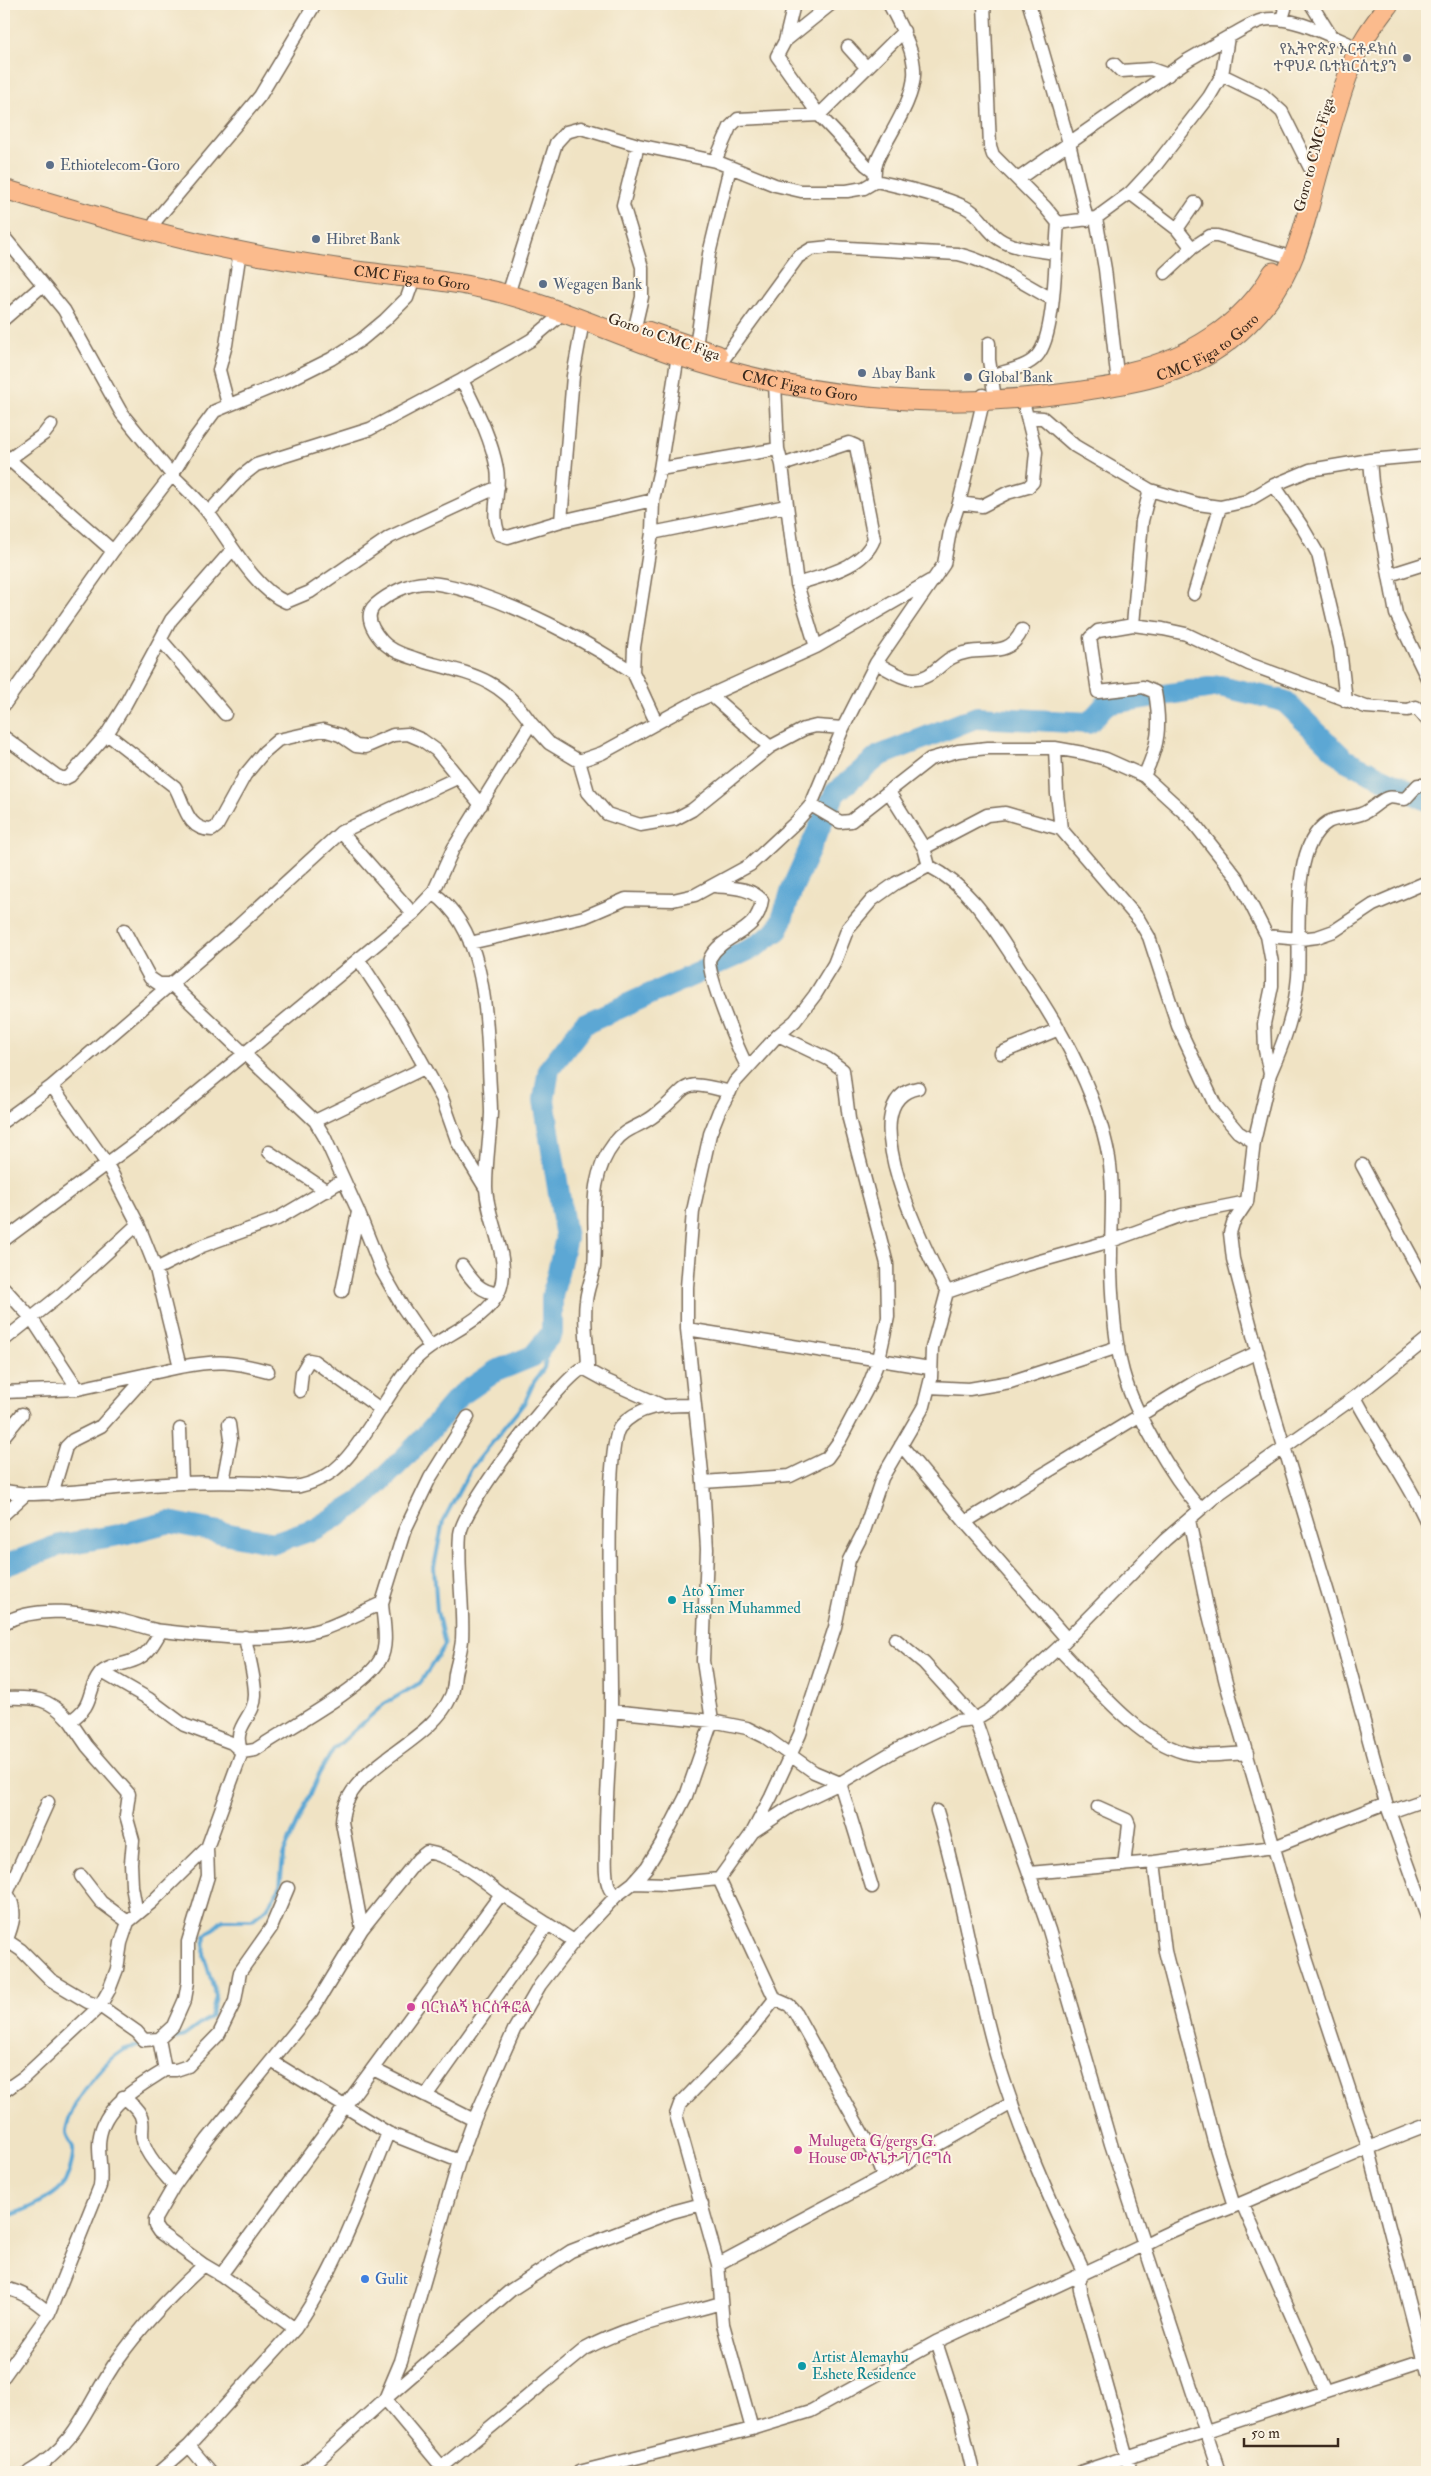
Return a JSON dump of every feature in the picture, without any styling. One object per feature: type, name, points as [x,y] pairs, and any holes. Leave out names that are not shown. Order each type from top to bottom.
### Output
[{"type":"main road","name":"Goro to CMC Figa","points":[[1025,394],[1158,364],[1189,351],[1214,335],[1250,304],[1271,276],[1283,255],[1292,232],[1335,77],[1349,44],[1374,4]]},
{"type":"main road","name":"CMC Figa to Goro","points":[[4,189],[129,226],[154,224],[240,251],[364,272],[479,288],[583,320],[678,355],[775,383],[879,400],[988,390],[1025,394],[1110,387],[1163,376],[1208,356],[1248,324],[1267,304],[1293,262],[1303,236],[1319,171],[1351,65],[1371,28],[1389,4]]},
{"type":"main road","points":[[4,178],[154,224]]},
{"type":"main road","name":"Goro to CMC Figa","points":[[154,224],[287,249],[454,273],[511,285],[780,374],[843,386],[910,392],[988,390]]},
{"type":"street","points":[[154,224],[260,96],[315,4]]},
{"type":"street","points":[[786,42],[794,4]]},
{"type":"street","points":[[831,4],[786,42],[777,56],[819,115],[875,176],[966,207],[978,216],[999,239],[1017,246],[1055,253]]},
{"type":"street","points":[[511,285],[556,143],[566,132],[580,128],[638,145],[715,161],[775,185],[801,191],[847,191],[864,188],[875,176],[879,155],[911,96],[914,83],[911,48],[889,4]]},
{"type":"street","points":[[984,4],[990,146],[993,155],[1058,223],[1049,324],[1037,356],[988,390]]},
{"type":"street","points":[[1029,4],[1105,269],[1117,374]]},
{"type":"street","points":[[1282,4],[1285,9],[1282,19]]},
{"type":"street","points":[[1311,4],[1331,36]]},
{"type":"street","points":[[1018,179],[1188,60],[1253,23],[1265,19],[1282,19],[1349,44]]},
{"type":"street","points":[[715,161],[730,127],[738,119],[819,115],[904,31]]},
{"type":"street","points":[[1058,223],[1091,219],[1130,194],[1156,165],[1209,97],[1222,75],[1228,37]]},
{"type":"street","points":[[848,47],[866,67]]},
{"type":"street","points":[[1114,64],[1121,70],[1151,69],[1168,75]]},
{"type":"street","points":[[1222,75],[1263,95],[1282,112],[1310,168]]},
{"type":"street","points":[[635,327],[642,297],[642,267],[623,205],[638,145]]},
{"type":"street","points":[[696,347],[709,254],[730,167]]},
{"type":"street","points":[[1130,194],[1177,229],[1192,248]]},
{"type":"street","points":[[1177,229],[1195,203]]},
{"type":"street","points":[[1165,273],[1192,248],[1210,236],[1217,236],[1283,255]]},
{"type":"street","points":[[4,237],[64,310],[122,414],[172,475],[209,512],[232,550],[275,598],[286,602],[310,592],[390,537],[498,487]]},
{"type":"street","points":[[725,357],[798,257],[812,249],[830,247],[958,254],[973,257],[1052,300]]},
{"type":"street","points":[[228,404],[219,370],[226,345],[240,251]]},
{"type":"street","points":[[4,705],[114,551],[172,475],[206,421],[215,411],[287,381],[331,359],[361,340],[407,298],[414,278]]},
{"type":"street","points":[[4,319],[42,285]]},
{"type":"street","points":[[209,512],[228,489],[256,465],[370,429],[462,380],[531,340],[563,314]]},
{"type":"street","points":[[561,522],[573,376],[583,320]]},
{"type":"street","points":[[470,943],[584,916],[626,899],[673,900],[695,895],[715,886],[750,864],[796,822],[811,805],[843,728],[876,663],[944,564],[950,531],[988,390],[989,343]]},
{"type":"street","points":[[656,722],[633,672],[634,647],[652,533],[653,500],[660,469],[678,355]]},
{"type":"street","points":[[462,380],[486,430],[497,471],[496,528],[502,536],[653,500]]},
{"type":"street","points":[[775,383],[778,449],[782,465],[797,584],[816,647]]},
{"type":"street","points":[[959,503],[982,506],[1007,493],[1028,487],[1033,482],[1036,452],[1027,417],[1025,394]]},
{"type":"street","points":[[1027,417],[1043,418],[1075,446],[1150,490],[1198,504],[1220,507],[1247,501],[1274,485],[1310,470],[1370,460],[1427,455]]},
{"type":"street","points":[[51,425],[44,434],[5,460],[114,551]]},
{"type":"street","points":[[782,465],[849,443],[856,446],[874,539],[866,553],[850,565],[797,584]]},
{"type":"street","points":[[660,469],[778,449]]},
{"type":"street","points":[[1370,460],[1372,483],[1396,614],[1427,678]]},
{"type":"street","points":[[1274,485],[1318,554],[1340,648],[1346,701]]},
{"type":"street","points":[[1133,625],[1142,521],[1150,490]]},
{"type":"street","points":[[652,533],[786,506]]},
{"type":"street","points":[[1194,594],[1220,507]]},
{"type":"street","points":[[4,737],[64,779],[70,776],[107,734],[162,640],[171,620],[232,550]]},
{"type":"street","points":[[1388,575],[1427,563]]},
{"type":"street","points":[[579,761],[602,753],[695,702],[712,696],[816,647],[934,579]]},
{"type":"street","points":[[633,672],[595,648],[513,606],[440,584],[424,583],[411,585],[386,596],[372,608],[369,616],[371,624],[383,642],[395,651],[482,679],[503,690],[517,703],[549,743],[579,761],[588,792],[607,814],[640,825],[674,819],[692,810],[770,747],[804,729],[816,726],[843,728]]},
{"type":"street","points":[[1144,776],[1158,742],[1158,706],[1155,692],[1142,687],[1098,692],[1090,638],[1098,631],[1133,625],[1186,634],[1249,664],[1346,701],[1366,707],[1382,709],[1408,710],[1416,707],[1427,720]]},
{"type":"street","points":[[876,663],[912,680],[923,678],[962,653],[1005,649],[1014,644],[1022,630]]},
{"type":"street","points":[[162,640],[225,714]]},
{"type":"street","points":[[712,696],[770,747]]},
{"type":"street","points":[[4,1240],[152,1130],[413,914],[433,893],[453,849],[531,722]]},
{"type":"street","points":[[107,734],[175,787],[190,820],[200,829],[212,830],[217,826],[245,775],[264,752],[278,740],[323,730],[340,735],[356,746],[365,747],[393,735],[408,734],[422,740],[436,750],[481,805]]},
{"type":"street","points":[[811,805],[840,822],[851,821],[930,758],[958,751],[988,748],[1055,748],[1106,758],[1144,776],[1188,817],[1238,879],[1267,936],[1272,963],[1272,986],[1264,1024],[1265,1050],[1270,1074]]},
{"type":"street","points":[[1055,748],[1061,829],[1139,920],[1149,937],[1178,1026],[1215,1105],[1238,1132],[1254,1142]]},
{"type":"street","points":[[4,1121],[52,1086],[341,832],[457,778]]},
{"type":"street","points":[[1423,785],[1408,797],[1385,799],[1366,813],[1336,819],[1318,830],[1301,875],[1298,895],[1300,939],[1293,1016],[1270,1074],[1254,1142],[1247,1202],[1233,1223],[1230,1233],[1234,1259],[1284,1448],[1338,1626],[1388,1807],[1427,1917]]},
{"type":"street","points":[[889,792],[924,848],[928,866]]},
{"type":"street","points":[[924,848],[987,815],[1005,814],[1061,829]]},
{"type":"street","points":[[341,832],[413,914]]},
{"type":"street","points":[[928,866],[944,874],[968,893],[983,911],[1041,998],[1080,1072],[1102,1129],[1109,1160],[1112,1194],[1110,1241],[1118,1348],[1123,1373],[1141,1415],[1172,1470],[1200,1509]]},
{"type":"street","points":[[385,2399],[402,2361],[459,2161],[474,2120],[514,2030],[540,1986],[574,1941],[616,1896],[633,1883],[647,1867],[686,1796],[712,1721],[703,1662],[708,1549],[687,1329],[687,1287],[694,1211],[710,1134],[730,1092],[747,1066],[795,1021],[815,995],[834,964],[848,928],[872,900],[896,883],[928,866]]},
{"type":"street","points":[[1267,936],[1300,939],[1317,937],[1334,931],[1374,904],[1427,882]]},
{"type":"street","points":[[715,886],[746,890],[756,894],[762,900],[756,919],[747,928],[723,944],[710,957],[708,963],[740,1054],[747,1066]]},
{"type":"street","points":[[4,1491],[26,1494],[52,1494],[182,1483],[223,1482],[299,1486],[315,1481],[330,1474],[351,1452],[379,1408],[406,1371],[430,1347],[487,1309],[498,1294],[502,1281],[502,1262],[486,1189],[491,1110],[482,989],[470,943],[454,913],[445,901],[433,893]]},
{"type":"street","points":[[124,930],[150,978],[159,984],[170,984],[314,1121],[358,1211],[382,1271],[402,1306],[430,1347]]},
{"type":"street","points":[[359,960],[401,1024],[442,1098],[458,1143],[486,1189]]},
{"type":"street","points":[[1002,1053],[1059,1029]]},
{"type":"street","points":[[703,1482],[790,1476],[828,1458],[868,1387],[879,1359],[888,1317],[888,1264],[849,1120],[843,1070],[828,1059],[778,1035]]},
{"type":"street","points":[[314,1121],[424,1068]]},
{"type":"street","points":[[588,1369],[585,1314],[586,1300],[594,1269],[595,1243],[592,1211],[596,1185],[610,1149],[630,1128],[642,1124],[665,1108],[687,1086],[700,1084],[730,1092]]},
{"type":"street","points":[[52,1086],[107,1164],[138,1224],[156,1268],[180,1367]]},
{"type":"street","points":[[633,1883],[668,1884],[719,1879],[752,1832],[791,1755],[833,1636],[849,1560],[864,1531],[882,1478],[924,1406],[930,1387],[930,1368],[936,1329],[947,1292],[909,1213],[895,1169],[890,1121],[892,1108],[902,1095],[910,1089],[918,1088]]},
{"type":"street","points":[[269,1152],[327,1191]]},
{"type":"street","points":[[1362,1165],[1427,1285]]},
{"type":"street","points":[[156,1268],[202,1246],[277,1219],[343,1180]]},
{"type":"street","points":[[947,1292],[1019,1267],[1110,1241],[1182,1215],[1247,1202]]},
{"type":"street","points":[[342,1291],[358,1211]]},
{"type":"street","points":[[4,1340],[32,1319],[138,1224]]},
{"type":"street","points":[[462,1266],[473,1282],[488,1293],[498,1294]]},
{"type":"street","points":[[4,1288],[32,1319],[78,1389]]},
{"type":"street","points":[[687,1329],[930,1368]]},
{"type":"street","points":[[752,1832],[790,1807],[840,1783],[896,1750],[957,1721],[975,1719],[996,1706],[1063,1643],[1158,1547],[1200,1509],[1240,1477],[1355,1397],[1427,1339]]},
{"type":"street","points":[[930,1387],[969,1389],[1010,1382],[1077,1359],[1118,1348]]},
{"type":"street","points":[[965,1522],[1198,1380],[1258,1352]]},
{"type":"street","points":[[300,1391],[302,1372],[309,1360],[314,1361],[379,1408]]},
{"type":"street","points":[[4,1392],[78,1389],[214,1361],[236,1362],[268,1371]]},
{"type":"street","points":[[362,1929],[342,1822],[342,1812],[348,1797],[362,1779],[423,1732],[440,1715],[451,1696],[462,1641],[459,1579],[460,1532],[466,1515],[486,1483],[534,1420],[579,1370],[583,1368],[588,1369],[605,1380],[661,1405]]},
{"type":"street","points":[[52,1494],[66,1447],[73,1440],[101,1426],[147,1376]]},
{"type":"street","points":[[1355,1397],[1374,1434],[1419,1505],[1427,1523]]},
{"type":"street","points":[[616,1896],[609,1889],[606,1875],[605,1816],[611,1711],[611,1490],[616,1436],[620,1427],[644,1409],[661,1405],[693,1405]]},
{"type":"street","points":[[4,1436],[22,1414]]},
{"type":"street","points":[[242,1752],[255,1750],[318,1710],[373,1669],[380,1660],[384,1646],[382,1603],[404,1532],[430,1478],[468,1418]]},
{"type":"street","points":[[223,1482],[231,1439],[229,1424]]},
{"type":"street","points":[[180,1429],[182,1483]]},
{"type":"street","points":[[901,1444],[1063,1643],[1126,1716],[1146,1733],[1168,1747],[1184,1753],[1200,1755],[1247,1753]]},
{"type":"street","points":[[4,1514],[26,1494]]},
{"type":"street","points":[[1189,1520],[1207,1607],[1226,1683],[1306,1958],[1368,2146],[1426,2360],[1427,2374]]},
{"type":"street","points":[[4,1623],[18,1615],[35,1612],[72,1613],[120,1620],[161,1631],[245,1637],[296,1635],[327,1628],[382,1603]]},
{"type":"street","points":[[70,1721],[85,1709],[93,1685],[102,1672],[139,1658],[148,1652],[161,1631]]},
{"type":"street","points":[[48,1802],[5,1894],[14,1904],[13,1921],[5,1944],[21,1950],[51,1980],[88,2002],[100,2006],[137,2032],[144,2040],[159,2039],[173,2026],[185,1999],[188,1982],[188,1942],[208,1876],[207,1848],[242,1752],[238,1740],[241,1725],[252,1709],[255,1695],[245,1637]]},
{"type":"street","points":[[895,1639],[924,1663],[975,1719],[1049,1930],[1111,2144],[1219,2472]]},
{"type":"street","points":[[102,1672],[149,1699],[184,1725],[232,1743],[242,1752]]},
{"type":"street","points":[[4,1698],[47,1701],[54,1705],[70,1721],[87,1746],[129,1794],[126,1815],[133,1840],[131,1863],[133,1918]]},
{"type":"street","points":[[611,1711],[712,1721],[747,1728],[791,1755],[814,1772],[840,1783],[872,1886]]},
{"type":"street","points":[[1029,1873],[1154,1862],[1274,1847],[1388,1807],[1427,1799]]},
{"type":"street","points":[[1098,1807],[1127,1820],[1129,1825],[1124,1865]]},
{"type":"street","points":[[937,1811],[952,1860],[997,2057],[1031,2157],[1084,2272]]},
{"type":"street","points":[[4,2091],[24,2077],[100,2006],[110,1990],[117,1969],[121,1943],[133,1918],[207,1848]]},
{"type":"street","points":[[295,2329],[159,2232],[155,2226],[155,2218],[174,2186],[207,2140],[273,2062],[312,2011],[362,1929],[418,1859],[427,1852],[436,1854],[470,1872],[574,1941]]},
{"type":"street","points":[[1154,1862],[1165,1951],[1213,2138],[1238,2204],[1325,2392]]},
{"type":"street","points":[[82,1876],[101,1902],[133,1918]]},
{"type":"street","points":[[719,1879],[775,1999],[789,2006],[795,2012],[877,2160],[883,2176]]},
{"type":"street","points":[[4,2376],[49,2313],[100,2186],[102,2174],[99,2146],[106,2119],[124,2097],[165,2070],[176,2070],[188,2066],[219,2034],[235,2002],[240,1972],[271,1928],[288,1888]]},
{"type":"street","points":[[221,2275],[346,2108],[501,1894]]},
{"type":"street","points":[[426,2096],[548,1924]]},
{"type":"street","points":[[752,2429],[723,2324],[718,2264],[676,2115],[680,2104],[745,2037],[775,1999]]},
{"type":"street","points":[[159,2039],[165,2070]]},
{"type":"street","points":[[273,2062],[388,2133],[459,2161]]},
{"type":"street","points":[[373,2069],[474,2120]]},
{"type":"street","points":[[124,2097],[136,2106],[142,2114],[142,2137],[146,2151],[174,2186]]},
{"type":"street","points":[[718,2264],[883,2176],[1012,2103]]},
{"type":"street","points":[[579,2472],[752,2429],[826,2405],[936,2342],[1164,2234],[1238,2204],[1368,2146],[1427,2125]]},
{"type":"street","points":[[159,2472],[189,2446],[295,2329],[310,2308],[348,2234],[388,2133]]},
{"type":"street","points":[[305,2472],[385,2399],[511,2290],[571,2252],[672,2212],[702,2204]]},
{"type":"street","points":[[30,2472],[63,2447],[80,2425],[117,2360],[152,2316],[204,2265]]},
{"type":"street","points":[[1084,2272],[1079,2281],[1080,2290],[1131,2472]]},
{"type":"street","points":[[4,2288],[20,2291],[29,2296],[49,2313]]},
{"type":"street","points":[[385,2399],[444,2470],[586,2349],[606,2338],[626,2331],[721,2303]]},
{"type":"street","points":[[936,2342],[960,2416],[973,2472]]},
{"type":"street","points":[[1081,2472],[1207,2433],[1325,2392],[1426,2360]]},
{"type":"street","points":[[189,2446],[211,2472]]},
{"type":"waterway","points":[[4,1566],[59,1545],[119,1535],[169,1522],[274,1543],[317,1528],[360,1502],[421,1441],[458,1397],[496,1371],[533,1356],[552,1333],[552,1297],[566,1238],[544,1100],[549,1069],[584,1024],[755,947],[778,930],[794,884],[835,793],[879,756],[977,717],[1089,723],[1106,704],[1220,686],[1284,701],[1345,760],[1427,800]]},
{"type":"waterway","points":[[162,2042],[184,2036],[211,2016],[216,1996],[204,1956],[205,1936],[223,1920],[252,1920],[267,1908],[280,1887],[283,1855],[319,1774],[333,1750],[384,1704],[420,1683],[445,1645],[437,1611],[434,1567],[443,1521],[471,1469],[525,1402],[534,1382],[544,1368],[552,1333]]},
{"type":"waterway","points":[[4,2218],[38,2204],[61,2188],[65,2182],[73,2156],[73,2148],[66,2131],[73,2109],[87,2086],[113,2057],[128,2048],[148,2045]]},
{"type":"place","name":"የኢትዮጵያ ኦርቶዶክስ ተዋህዶ ቤተክርስቲያን","points":[[1407,58]]},
{"type":"place","name":"Ethiotelecom-Goro","points":[[50,165]]},
{"type":"place","name":"Hibret Bank","points":[[316,239]]},
{"type":"place","name":"Wegagen Bank","points":[[543,284]]},
{"type":"place","name":"Abay Bank","points":[[862,373]]},
{"type":"place","name":"Global Bank","points":[[968,377]]},
{"type":"place","name":"Ato Yimer Hassen Muhammed","points":[[672,1600]]},
{"type":"place","name":"ባርክልኝ ክርስቶፎል","points":[[411,2007]]},
{"type":"place","name":"Mulugeta G/gergs G. House ሙሉጌታ ገ/ገርግስ","points":[[798,2150]]},
{"type":"place","name":"Gulit","points":[[365,2279]]},
{"type":"place","name":"Artist Alemayhu Eshete Residence","points":[[802,2366]]}]
